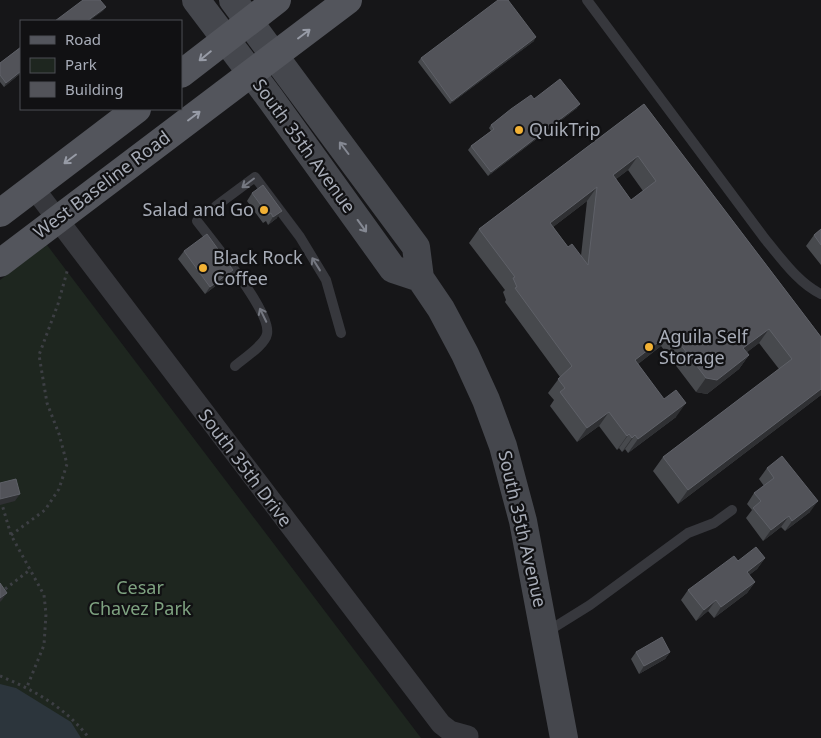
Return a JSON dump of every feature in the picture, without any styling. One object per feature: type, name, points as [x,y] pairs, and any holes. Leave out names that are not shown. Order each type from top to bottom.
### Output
[{"type":"main road","name":"South 35th Avenue","points":[[196,0],[392,269],[420,278]]},
{"type":"main road","points":[[182,73],[225,39],[241,11],[277,0]]},
{"type":"main road","name":"West Baseline Road","points":[[0,262],[348,0]]},
{"type":"main road","name":"South 35th Avenue","points":[[241,11],[416,246],[420,278],[441,308],[466,354],[503,446],[523,521],[564,738]]},
{"type":"main road","points":[[0,213],[136,110]]},
{"type":"street","name":"South 35th Drive","points":[[33,187],[441,724],[450,731],[468,736]]},
{"type":"lane","points":[[587,0],[765,239],[792,271],[814,291],[821,294]]},
{"type":"lane","points":[[216,206],[256,177],[300,237],[326,280],[341,334]]},
{"type":"lane","points":[[197,221],[251,292],[268,326],[267,335],[263,342],[235,366]]},
{"type":"lane","points":[[544,633],[590,605],[688,533],[714,524],[732,510]]},
{"type":"path","points":[[11,535],[45,510],[59,489],[67,464],[59,434],[47,403],[39,355],[58,304],[68,268]]},
{"type":"path","points":[[1,501],[11,535],[44,595],[46,614],[44,645],[27,687]]},
{"type":"path","points":[[0,593],[31,569]]},
{"type":"path","points":[[0,676],[27,687],[53,703],[82,729],[89,738]]},
{"type":"green space","name":"Cesar Chavez Park","points":[[47,245],[421,738],[0,738],[0,280]]},
{"type":"shaded area","points":[[0,684],[16,688],[71,722],[81,738],[0,738]]},
{"type":"building","points":[[83,0],[100,0],[106,7],[88,20],[56,20]]},
{"type":"building","points":[[498,0],[508,0],[536,37],[452,101],[421,58]]},
{"type":"building","points":[[20,48],[20,72],[6,83],[0,75],[0,63]]},
{"type":"building","name":"QuikTrip","points":[[560,79],[580,104],[491,172],[471,146],[494,129],[491,125],[511,109],[531,95],[534,99]]},
{"type":"building","points":[[644,104],[821,337],[821,389],[688,490],[663,457],[792,359],[769,329],[743,348],[749,355],[717,380],[706,378],[671,332],[635,360],[664,399],[676,390],[686,403],[638,439],[635,435],[632,438],[629,434],[627,436],[609,412],[587,428],[560,392],[565,388],[558,379],[572,366],[515,288],[517,287],[513,278],[515,277],[479,229]],"holes":[[[638,156],[656,181],[631,200],[613,175]],[[597,187],[588,265],[572,244],[568,247],[550,223]]]},
{"type":"building","points":[[263,185],[282,211],[273,217],[271,213],[268,215],[252,193]]},
{"type":"building","points":[[821,229],[821,245],[814,235]]},
{"type":"building","name":"Black Rock Coffee","points":[[207,234],[233,270],[210,287],[184,251]]},
{"type":"building","points":[[782,456],[818,501],[792,521],[789,516],[771,530],[753,508],[761,501],[754,493],[774,478],[767,468]]},
{"type":"building","points":[[16,479],[20,494],[0,499],[0,483]]},
{"type":"building","points":[[756,547],[765,558],[747,572],[755,582],[721,607],[716,600],[704,610],[688,590],[734,556],[738,561]]},
{"type":"building","points":[[0,583],[7,593],[0,598]]},
{"type":"building","points":[[662,637],[670,652],[644,666],[636,652]]},
{"type":"place","name":"QuikTrip","points":[[519,130]]},
{"type":"place","name":"Salad and Go","points":[[264,210]]},
{"type":"place","name":"Black Rock Coffee","points":[[203,268]]},
{"type":"place","name":"Aguila Self Storage","points":[[649,347]]}]
